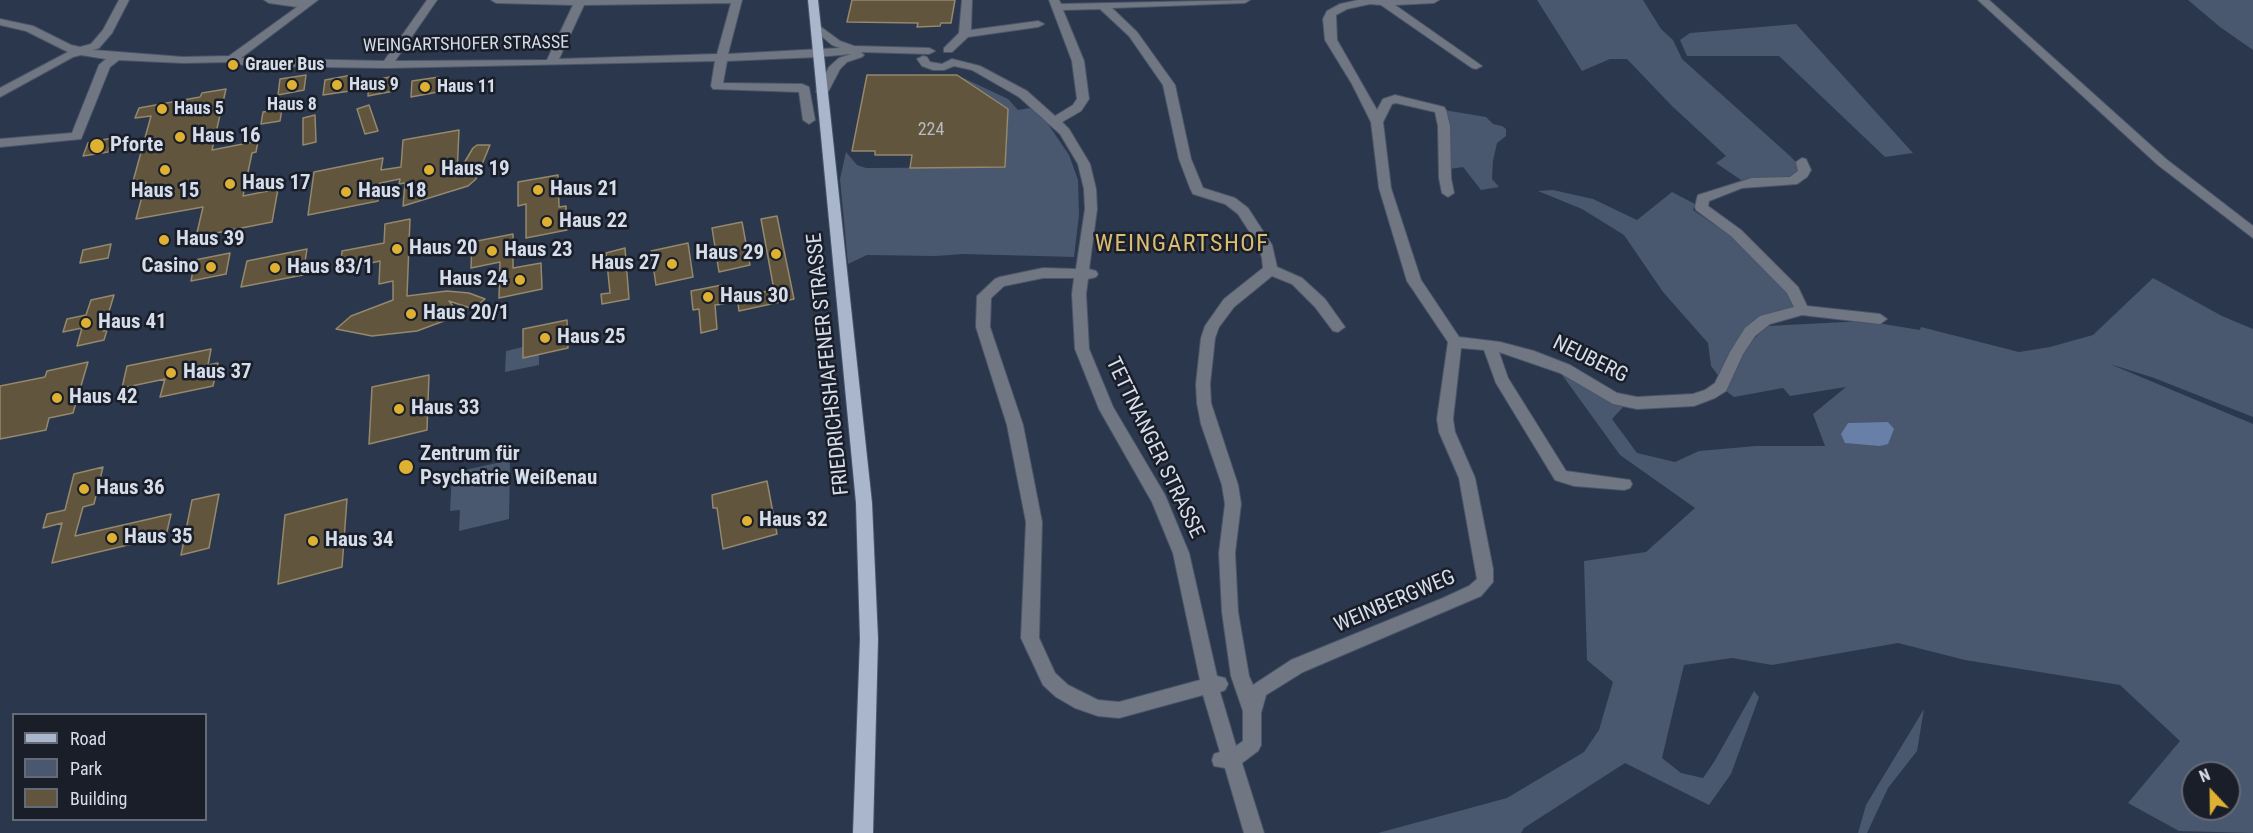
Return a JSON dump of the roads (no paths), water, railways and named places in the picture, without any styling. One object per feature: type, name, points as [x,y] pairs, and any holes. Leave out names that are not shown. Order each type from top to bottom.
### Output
[{"type":"main road","name":"FRIEDRICHSHAFENER STRASSE","points":[[813,0],[864,502],[870,639],[863,833]]},
{"type":"street","points":[[0,93],[60,60],[95,46],[108,31],[124,0]]},
{"type":"street","points":[[269,0],[310,3]]},
{"type":"street","points":[[387,65],[432,0]]},
{"type":"street","points":[[496,0],[737,0],[722,56],[717,86],[802,88],[805,90],[809,120]]},
{"type":"street","points":[[926,55],[926,64],[933,67],[944,67],[965,34],[967,0]]},
{"type":"street","points":[[1055,122],[1077,108],[1083,99],[1078,61],[1055,3],[1102,5],[1245,0]]},
{"type":"street","points":[[1434,0],[1344,3],[1331,13],[1329,19],[1331,40],[1358,84],[1377,122],[1385,188],[1414,281],[1455,342]]},
{"type":"street","points":[[1983,0],[2162,162],[2253,233]]},
{"type":"street","points":[[551,63],[580,1]]},
{"type":"street","points":[[1384,2],[1476,66]]},
{"type":"street","points":[[232,58],[310,3]]},
{"type":"street","points":[[1102,5],[1133,34],[1169,86],[1185,159],[1194,185],[1198,191],[1230,201],[1243,211],[1265,245],[1270,270]]},
{"type":"street","name":"WEINGARTSHOFER STRASSE","points":[[0,22],[29,28],[67,48],[115,57],[183,60],[232,58],[247,63],[387,65],[551,63],[818,54]]},
{"type":"street","points":[[965,34],[1038,24]]},
{"type":"street","points":[[817,27],[836,43],[859,52]]},
{"type":"street","points":[[822,92],[836,67],[843,60],[859,52]]},
{"type":"street","points":[[818,54],[830,57],[859,52],[950,56]]},
{"type":"street","name":"TETTNANGER STRASSE","points":[[950,56],[1010,85],[1038,106],[1055,122],[1080,154],[1089,183],[1091,209],[1087,274],[1079,316],[1086,362],[1106,409],[1159,500],[1181,553],[1214,685],[1226,759],[1254,833]]},
{"type":"street","points":[[0,143],[77,136],[105,65],[115,57]]},
{"type":"street","points":[[1377,122],[1387,102],[1395,99],[1437,107],[1444,126],[1445,178],[1448,193]]},
{"type":"street","points":[[1802,162],[1805,170],[1793,181],[1752,182],[1738,185],[1703,198],[1701,207],[1736,233],[1793,290],[1802,310]]},
{"type":"street","points":[[1270,270],[1297,281],[1320,303],[1338,327]]},
{"type":"street","points":[[1252,713],[1240,676],[1230,612],[1227,553],[1233,504],[1228,478],[1209,424],[1203,384],[1208,338],[1212,326],[1229,303],[1270,270]]},
{"type":"street","points":[[1087,274],[1043,273],[1000,282],[984,296],[983,327],[1015,425],[1034,522],[1030,638],[1049,679],[1062,691],[1081,702],[1098,708],[1119,710],[1214,685]]},
{"type":"street","name":"NEUBERG","points":[[1455,342],[1511,349],[1546,360],[1613,398],[1636,403],[1694,400],[1721,387],[1737,352],[1757,325],[1765,320],[1802,310],[1880,319]]},
{"type":"street","name":"WEINBERGWEG","points":[[1226,759],[1247,752],[1252,745],[1252,713],[1255,698],[1260,689],[1297,666],[1449,603],[1475,591],[1485,582],[1485,569],[1467,478],[1447,432],[1445,419],[1455,342]]},
{"type":"street","points":[[1489,345],[1501,379],[1561,476],[1574,480],[1624,484]]},
{"type":"place","name":"Grauer Bus","points":[[233,65]]},
{"type":"place","name":"Haus 8","points":[[292,85]]},
{"type":"place","name":"Haus 9","points":[[337,85]]},
{"type":"place","name":"Haus 11","points":[[425,87]]},
{"type":"place","name":"Haus 5","points":[[162,109]]},
{"type":"place","name":"Haus 16","points":[[180,137]]},
{"type":"place","name":"Pforte","points":[[97,146]]},
{"type":"place","name":"Haus 15","points":[[165,170]]},
{"type":"place","name":"Haus 19","points":[[429,170]]},
{"type":"place","name":"Haus 17","points":[[230,184]]},
{"type":"place","name":"Haus 21","points":[[538,190]]},
{"type":"place","name":"Haus 18","points":[[346,192]]},
{"type":"place","name":"Haus 22","points":[[547,222]]},
{"type":"place","name":"Haus 39","points":[[164,240]]},
{"type":"place","name":"Haus 20","points":[[397,249]]},
{"type":"place","name":"Haus 23","points":[[492,251]]},
{"type":"place","name":"Haus 29","points":[[776,254]]},
{"type":"place","name":"Haus 27","points":[[672,264]]},
{"type":"place","name":"Casino","points":[[211,267]]},
{"type":"place","name":"Haus 83/1","points":[[275,268]]},
{"type":"place","name":"Haus 24","points":[[520,280]]},
{"type":"place","name":"Haus 30","points":[[708,297]]},
{"type":"place","name":"Haus 20/1","points":[[411,314]]},
{"type":"place","name":"Haus 41","points":[[86,323]]},
{"type":"place","name":"Haus 25","points":[[545,338]]},
{"type":"place","name":"Haus 37","points":[[171,373]]},
{"type":"place","name":"Haus 42","points":[[57,398]]},
{"type":"place","name":"Haus 33","points":[[399,409]]},
{"type":"place","name":"Zentrum für Psychatrie Weißenau","points":[[406,467]]},
{"type":"place","name":"Haus 36","points":[[84,489]]},
{"type":"place","name":"Haus 32","points":[[747,521]]},
{"type":"place","name":"Haus 35","points":[[112,538]]},
{"type":"place","name":"Haus 34","points":[[313,541]]},
{"type":"district","name":"WEINGARTSHOF","points":[[1182,245]]}]
